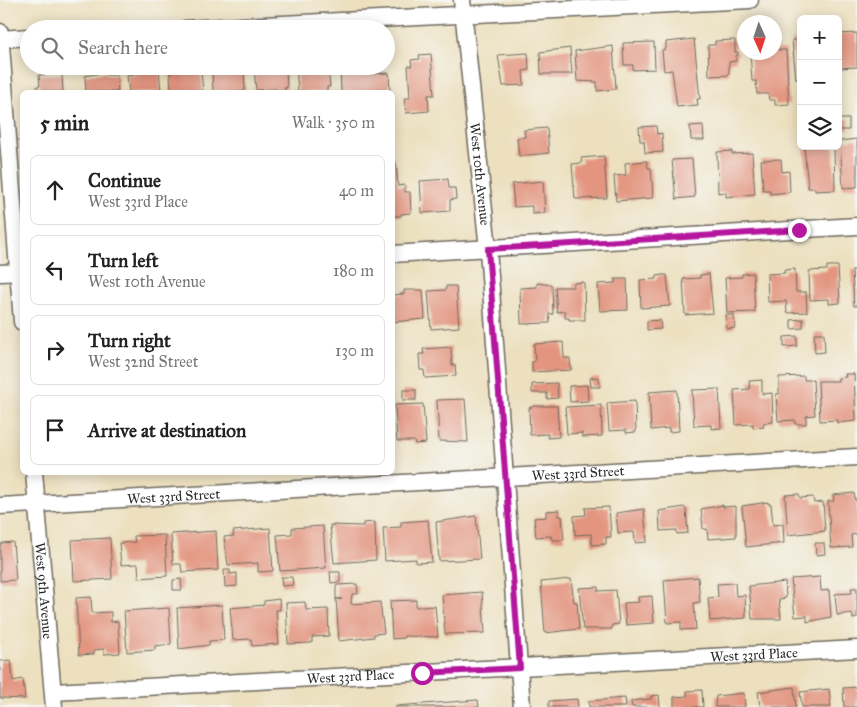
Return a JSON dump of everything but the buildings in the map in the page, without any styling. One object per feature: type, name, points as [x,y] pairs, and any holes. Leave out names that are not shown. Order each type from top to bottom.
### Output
[{"type":"street","points":[[298,20],[462,7],[750,0]]},
{"type":"street","name":"West 10th Avenue","points":[[462,7],[488,249],[522,707]]},
{"type":"street","points":[[0,32],[20,261]]},
{"type":"street","points":[[0,39],[20,38]]},
{"type":"street","points":[[395,254],[857,226]]},
{"type":"street","points":[[0,274],[20,272]]},
{"type":"street","name":"West 33rd Street","points":[[0,506],[857,457]]},
{"type":"street","name":"West 9th Avenue","points":[[34,475],[53,700]]},
{"type":"street","name":"West 33rd Place","points":[[53,700],[520,668],[857,649]]},
{"type":"route","points":[[422,673],[520,668],[488,249],[799,230]]}]
